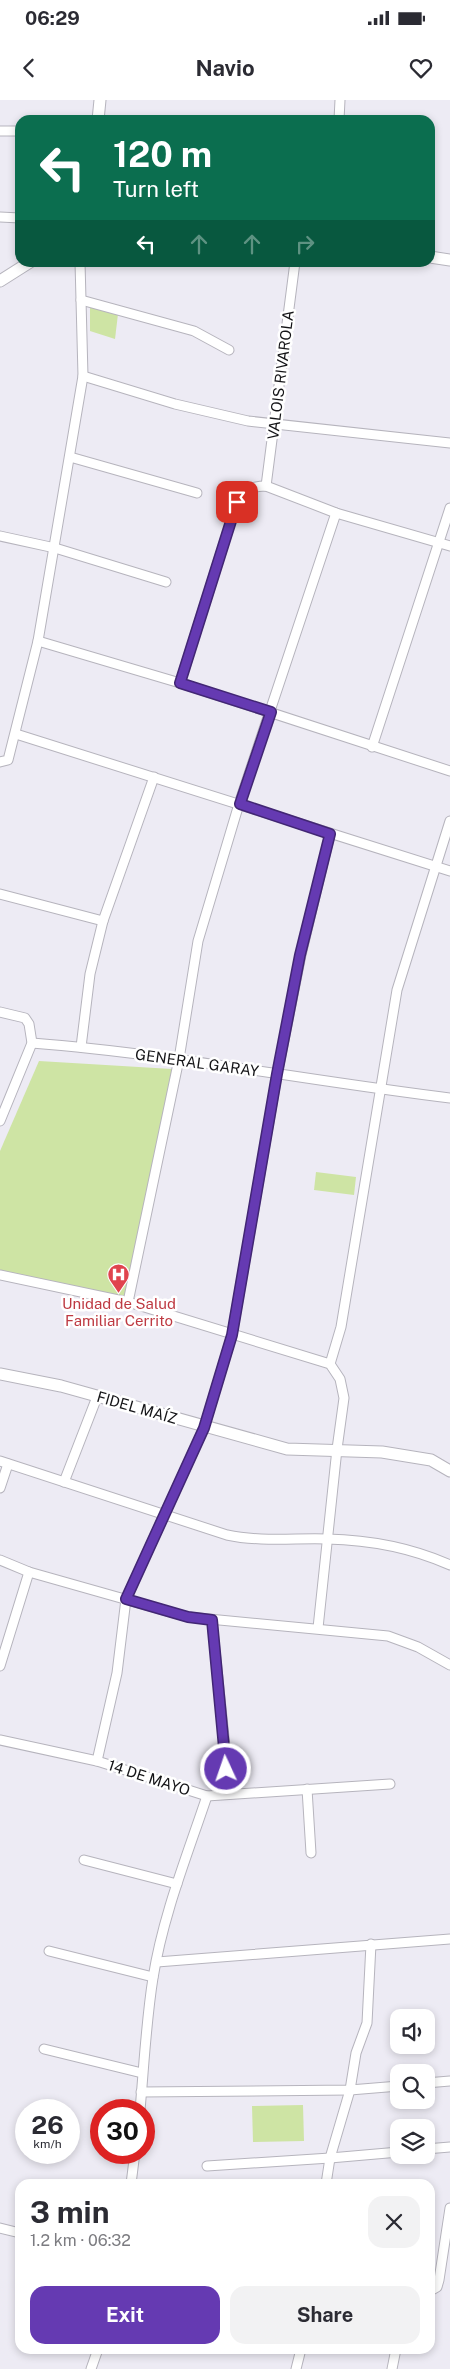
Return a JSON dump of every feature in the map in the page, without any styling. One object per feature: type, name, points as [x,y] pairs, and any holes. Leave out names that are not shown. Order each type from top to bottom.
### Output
[{"type":"street","points":[[98,115],[100,100]]},
{"type":"street","points":[[339,115],[340,100]]},
{"type":"street","points":[[0,131],[15,131]]},
{"type":"street","points":[[0,217],[15,218]]},
{"type":"street","points":[[435,258],[450,260]]},
{"type":"street","points":[[0,281],[22,267]]},
{"type":"street","points":[[0,762],[8,760],[38,641],[70,457],[83,376],[80,267]]},
{"type":"street","name":"VALOIS RIVAROLA","points":[[266,486],[293,267]]},
{"type":"street","points":[[81,300],[194,331],[229,350]]},
{"type":"street","points":[[83,376],[207,412],[275,426],[450,444]]},
{"type":"street","points":[[70,457],[196,493]]},
{"type":"street","points":[[180,683],[237,502],[244,492],[254,486],[266,486],[336,513],[450,546]]},
{"type":"street","points":[[372,747],[450,508]]},
{"type":"street","points":[[128,1302],[179,1058],[198,941],[240,804],[336,513]]},
{"type":"street","points":[[0,536],[55,548],[166,582]]},
{"type":"street","points":[[38,641],[180,683],[450,771]]},
{"type":"street","points":[[16,734],[450,871]]},
{"type":"street","points":[[81,1047],[90,974],[103,921],[154,777]]},
{"type":"street","points":[[330,1364],[341,1327],[382,1090],[397,990],[450,821]]},
{"type":"street","points":[[98,1761],[117,1673],[126,1599],[204,1428],[232,1335],[277,1074],[300,955],[330,834]]},
{"type":"street","points":[[0,894],[103,921]]},
{"type":"street","points":[[0,1012],[24,1018],[29,1024],[32,1043],[3,1107],[0,1121]]},
{"type":"street","name":"GENERAL GARAY","points":[[32,1043],[179,1058],[382,1090],[450,1098]]},
{"type":"street","points":[[0,1275],[128,1302],[330,1364],[340,1379],[344,1398],[318,1628]]},
{"type":"street","name":"FIDEL MAÍZ","points":[[0,1374],[61,1386],[204,1428],[287,1449],[382,1452],[431,1460],[450,1471]]},
{"type":"street","points":[[64,1482],[97,1397]]},
{"type":"street","points":[[0,1488],[4,1462],[242,1538],[328,1539],[388,1544],[450,1565]]},
{"type":"street","points":[[0,1560],[29,1572],[188,1617],[388,1636],[418,1647],[450,1666]]},
{"type":"street","points":[[0,1666],[4,1643],[29,1572]]},
{"type":"street","points":[[212,1620],[226,1756],[224,1794]]},
{"type":"street","name":"14 DE MAYO","points":[[0,1740],[98,1761],[207,1796],[390,1784]]},
{"type":"street","points":[[307,1789],[311,1853]]},
{"type":"street","points":[[141,2099],[153,1977],[177,1884],[207,1796]]},
{"type":"street","points":[[84,1860],[177,1884]]},
{"type":"street","points":[[157,1962],[450,1939]]},
{"type":"street","points":[[327,2179],[330,2158],[350,2090],[356,2053],[367,2023],[372,1944]]},
{"type":"street","points":[[49,1951],[153,1977]]},
{"type":"street","points":[[44,2049],[142,2073]]},
{"type":"street","points":[[435,2082],[450,2081]]},
{"type":"street","points":[[141,2092],[350,2090],[390,2087]]},
{"type":"street","points":[[435,2148],[450,2147]]},
{"type":"street","points":[[207,2166],[390,2153]]},
{"type":"street","points":[[132,2179],[134,2164]]},
{"type":"street","points":[[435,2288],[440,2280],[450,2208]]},
{"type":"street","points":[[0,2228],[15,2232]]},
{"type":"street","points":[[91,2369],[96,2354]]},
{"type":"street","points":[[296,2369],[299,2354]]},
{"type":"street","points":[[392,2369],[395,2354]]},
{"type":"green space","points":[[90,305],[118,314],[115,339],[90,331]]},
{"type":"green space","points":[[39,1061],[172,1069],[125,1298],[0,1272],[0,1151]]},
{"type":"green space","points":[[316,1172],[356,1177],[354,1195],[314,1190]]},
{"type":"green space","points":[[303,2105],[304,2141],[253,2142],[252,2106]]},
{"type":"place","name":"Unidad de Salud Familiar Cerrito","points":[[119,1294]]},
{"type":"route","points":[[226,1769],[212,1620],[188,1617],[126,1599],[204,1428],[232,1335],[277,1074],[300,955],[330,834],[240,804],[271,712],[180,683],[237,502]]}]
